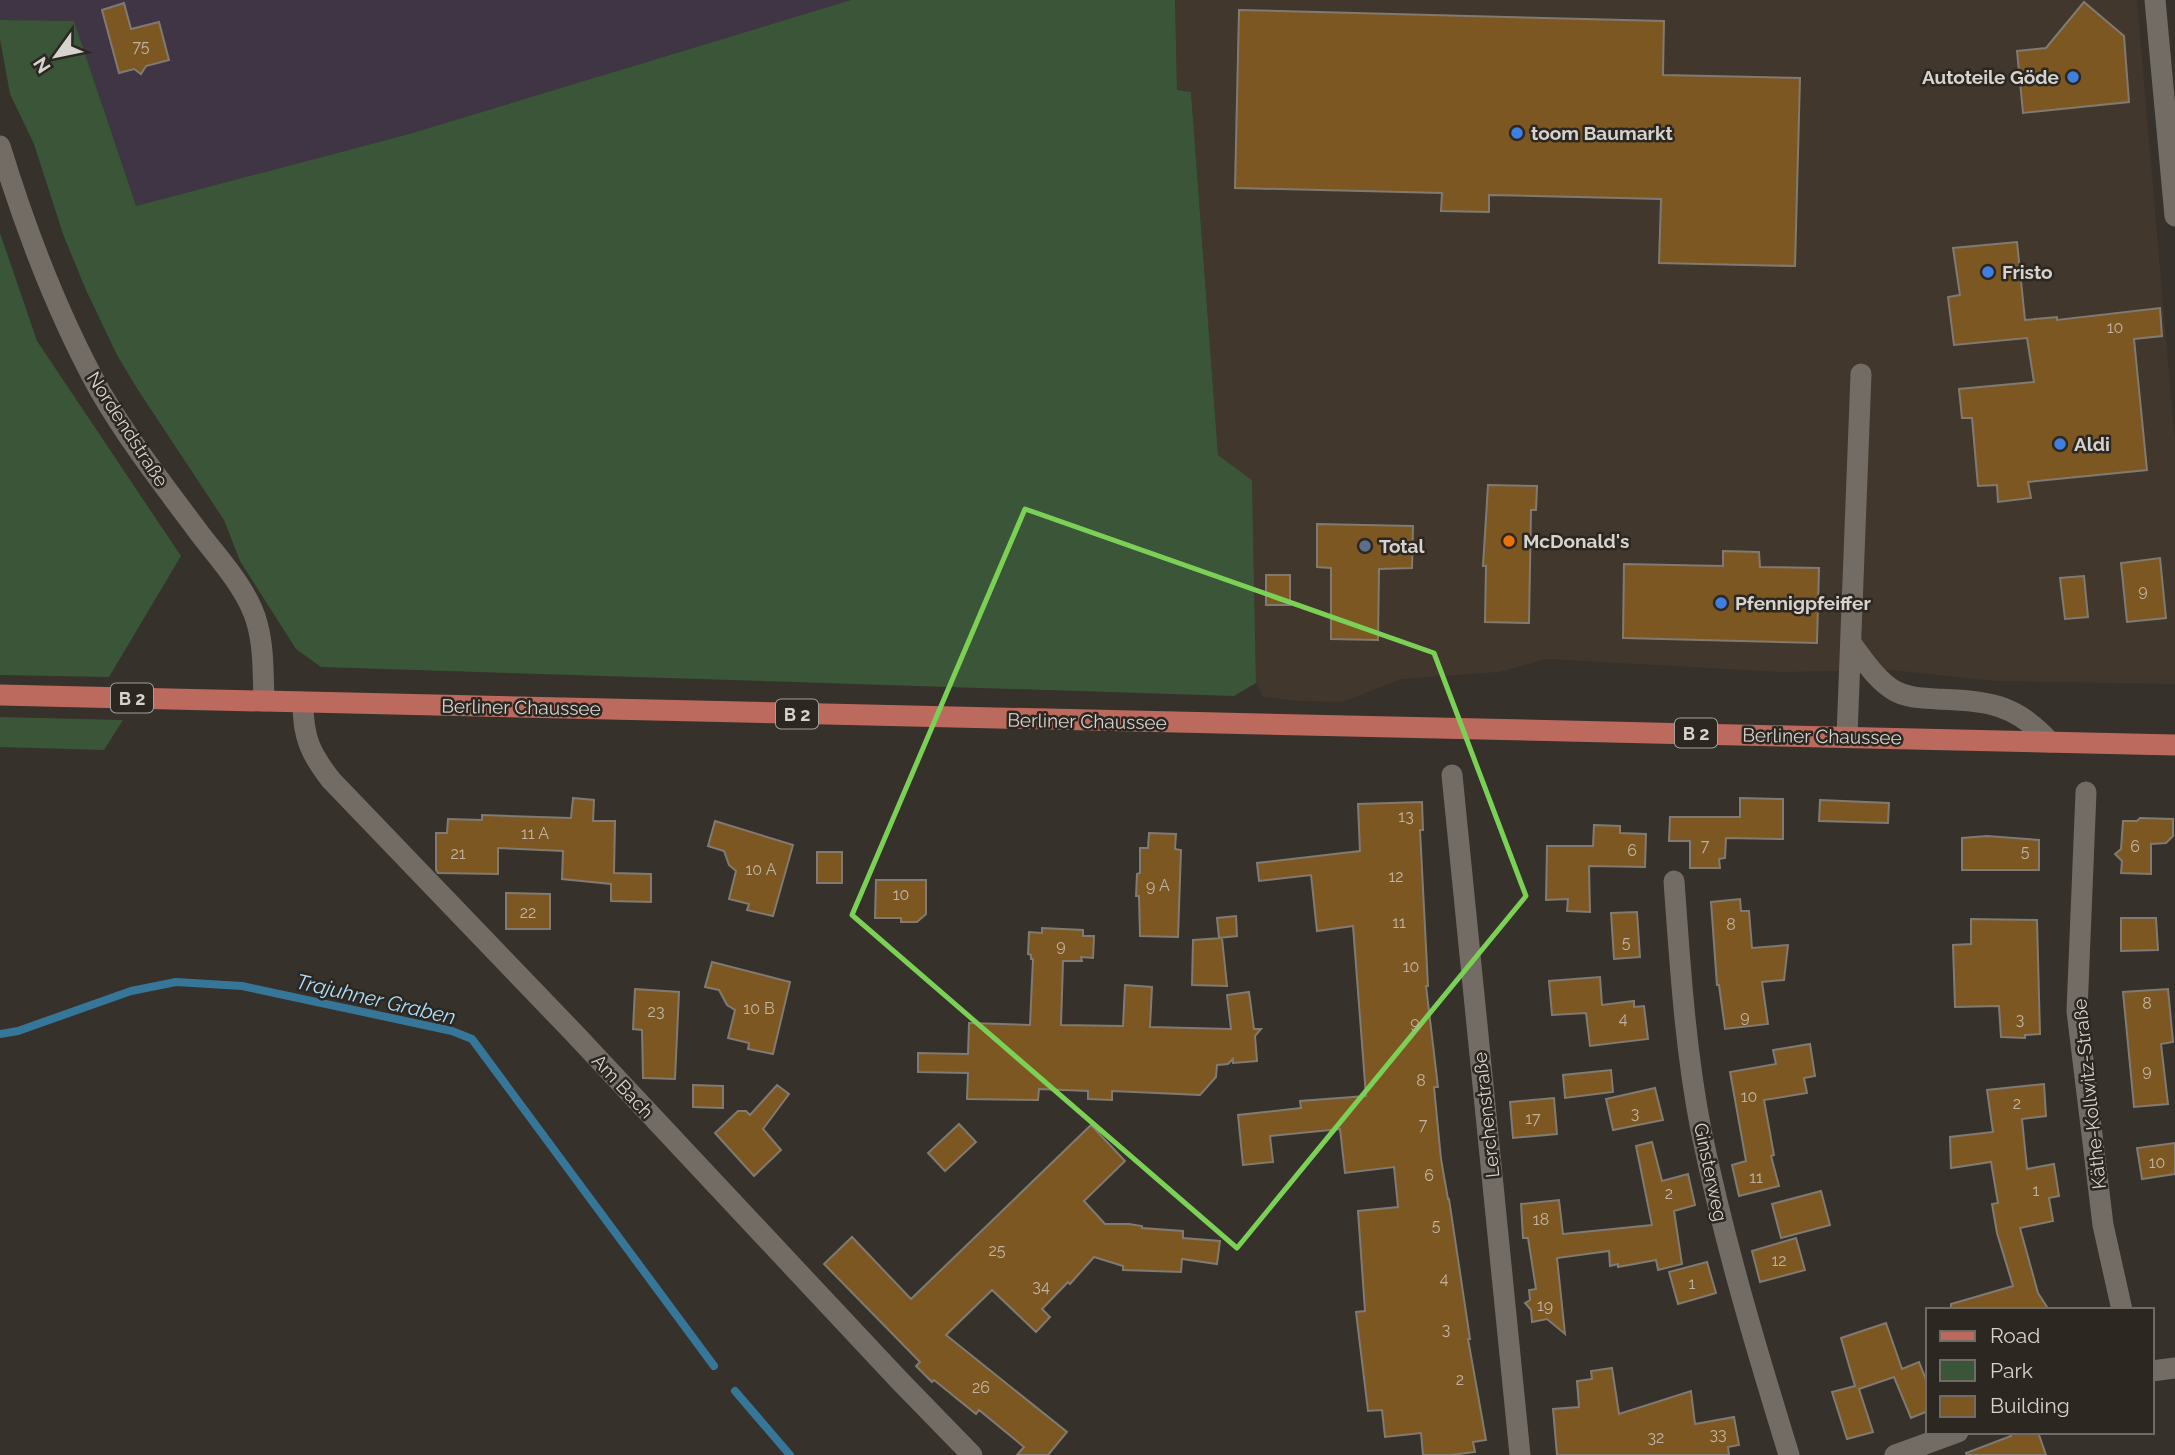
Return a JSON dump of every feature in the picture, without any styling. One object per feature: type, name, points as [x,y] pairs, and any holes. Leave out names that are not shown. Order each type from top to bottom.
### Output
[{"type":"main road","name":"Berliner Chaussee","points":[[0,695],[2175,745]]},
{"type":"street","points":[[2155,0],[2175,216]]},
{"type":"street","name":"Nordendstraße","points":[[0,146],[43,271],[100,390],[143,458],[228,571],[248,602],[257,621],[261,641],[264,701]]},
{"type":"street","points":[[1847,736],[1861,374]]},
{"type":"street","points":[[1851,643],[1875,673],[1894,691],[1918,698],[1975,700],[1997,705],[2019,715],[2036,727],[2050,742]]},
{"type":"street","name":"Am Bach","points":[[303,703],[306,740],[317,762],[331,780],[972,1455]]},
{"type":"street","name":"Lerchenstraße","points":[[1451,775],[1520,1455]]},
{"type":"street","name":"Käthe-Kollwitz-Straße","points":[[2086,792],[2077,1011],[2103,1225],[2122,1308]]},
{"type":"street","name":"Ginsterweg","points":[[1674,881],[1683,1008],[1701,1128],[1728,1249],[1789,1455]]},
{"type":"street","points":[[2154,1371],[2175,1368]]},
{"type":"street","points":[[1895,1455],[1953,1434]]},
{"type":"highlighted area","points":[[1025,509],[1434,653],[1526,896],[1237,1248],[852,915]]},
{"type":"shaded area","points":[[0,0],[851,0],[409,134],[136,206],[74,21],[0,20]]},
{"type":"shaded area","points":[[1175,0],[2137,0],[2175,443],[2175,684],[1994,681],[1891,670],[1782,672],[1547,659],[1499,672],[1402,679],[1342,702],[1263,697],[1256,683],[1252,480],[1218,455],[1191,92],[1177,90]]},
{"type":"green space","points":[[851,0],[1175,0],[1177,90],[1191,92],[1218,455],[1252,480],[1256,683],[1234,696],[321,667],[296,649],[240,561],[224,520],[117,355],[86,290],[63,234],[34,144],[10,94],[0,39],[0,20],[74,21],[136,206],[409,134]]},
{"type":"green space","points":[[0,233],[37,341],[181,556],[109,677],[0,675]]},
{"type":"green space","points":[[0,717],[123,720],[104,750],[0,747]]},
{"type":"building","name":"Autoteile Göde","points":[[2084,2],[2124,36],[2129,102],[2023,113],[2017,51],[2046,48]]},
{"type":"building","points":[[124,3],[131,29],[159,22],[169,60],[146,66],[141,74],[134,69],[119,73],[102,10]]},
{"type":"building","name":"toom Baumarkt","points":[[1239,10],[1664,21],[1663,75],[1800,78],[1795,266],[1659,263],[1661,199],[1489,195],[1489,212],[1441,211],[1442,193],[1235,188]]},
{"type":"building","points":[[2017,242],[2025,320],[2057,317],[2057,320],[2160,308],[2162,336],[2134,339],[2147,470],[2028,482],[2031,498],[1998,502],[1997,485],[1978,486],[1972,418],[1962,418],[1959,389],[2034,382],[2027,338],[1954,345],[1948,297],[1960,295],[1953,248]]},
{"type":"building","name":"McDonald's","points":[[1488,485],[1537,486],[1536,510],[1531,510],[1529,623],[1485,622],[1486,566],[1483,566]]},
{"type":"building","points":[[1317,524],[1413,526],[1412,568],[1379,569],[1378,640],[1331,639],[1331,568],[1317,567]]},
{"type":"building","name":"Pfennigpfeiffer","points":[[1723,551],[1759,552],[1760,567],[1819,568],[1817,643],[1623,638],[1624,564],[1723,566]]},
{"type":"building","points":[[2160,558],[2166,618],[2127,622],[2121,563]]},
{"type":"building","points":[[1266,575],[1290,575],[1290,605],[1266,605]]},
{"type":"building","points":[[2084,576],[2088,617],[2065,619],[2060,578]]},
{"type":"building","points":[[573,798],[594,800],[593,821],[615,821],[614,873],[651,874],[651,902],[611,901],[611,884],[562,879],[563,851],[498,848],[498,874],[438,873],[436,870],[436,833],[447,833],[448,819],[482,820],[482,815],[571,818]]},
{"type":"building","points":[[1740,798],[1783,799],[1783,839],[1726,838],[1725,858],[1719,859],[1720,868],[1690,868],[1690,841],[1669,841],[1670,817],[1740,817]]},
{"type":"building","points":[[1820,800],[1889,803],[1888,823],[1819,821]]},
{"type":"building","points":[[1422,802],[1423,830],[1420,830],[1426,986],[1438,1087],[1434,1087],[1441,1159],[1486,1440],[1473,1442],[1475,1452],[1451,1455],[1423,1455],[1421,1433],[1385,1437],[1382,1410],[1368,1411],[1356,1312],[1365,1311],[1358,1211],[1398,1207],[1394,1167],[1345,1173],[1340,1129],[1270,1136],[1273,1162],[1243,1165],[1238,1115],[1301,1108],[1300,1101],[1366,1096],[1353,926],[1317,931],[1311,875],[1259,881],[1257,863],[1360,851],[1358,804]]},
{"type":"building","points":[[2140,818],[2173,819],[2173,836],[2166,843],[2151,844],[2151,874],[2121,873],[2122,861],[2115,854],[2121,849],[2123,821],[2137,821]]},
{"type":"building","points":[[715,821],[793,845],[773,916],[747,910],[749,904],[729,899],[736,871],[729,865],[724,851],[708,846]]},
{"type":"building","points":[[1594,825],[1620,826],[1620,833],[1646,834],[1645,867],[1589,866],[1590,912],[1567,911],[1568,899],[1546,900],[1547,846],[1593,846]]},
{"type":"building","points":[[1149,833],[1176,834],[1175,849],[1181,850],[1178,937],[1140,936],[1137,874],[1140,873],[1140,848],[1148,848]]},
{"type":"building","points":[[1987,836],[2039,840],[2039,870],[1962,870],[1962,838]]},
{"type":"building","points":[[817,852],[842,852],[842,883],[817,883]]},
{"type":"building","points":[[876,880],[926,880],[926,914],[917,922],[901,922],[901,918],[875,918]]},
{"type":"building","points":[[506,893],[550,894],[550,929],[506,929]]},
{"type":"building","points":[[1740,899],[1741,911],[1749,911],[1752,948],[1788,945],[1784,980],[1762,982],[1768,1024],[1725,1029],[1717,985],[1711,902]]},
{"type":"building","points":[[1637,912],[1640,957],[1614,959],[1611,913]]},
{"type":"building","points":[[1236,916],[1237,936],[1219,938],[1217,918]]},
{"type":"building","points":[[2121,918],[2156,918],[2158,950],[2121,951]]},
{"type":"building","points":[[1971,919],[2037,920],[2040,1034],[2025,1035],[2025,1038],[2001,1037],[1999,1006],[1955,1007],[1953,945],[1971,944]]},
{"type":"building","points":[[1042,928],[1083,930],[1083,936],[1094,936],[1093,958],[1081,957],[1082,961],[1063,961],[1061,1025],[1123,1026],[1125,985],[1152,987],[1150,1027],[1231,1029],[1227,995],[1249,992],[1254,1029],[1261,1029],[1255,1036],[1257,1061],[1233,1063],[1233,1059],[1228,1064],[1217,1065],[1216,1077],[1200,1095],[1112,1091],[1112,1100],[1088,1099],[1088,1091],[1039,1089],[1038,1100],[967,1099],[968,1073],[918,1072],[918,1053],[968,1054],[969,1023],[1030,1025],[1033,959],[1028,954],[1029,932],[1042,933]]},
{"type":"building","points":[[1222,938],[1227,986],[1192,985],[1193,940]]},
{"type":"building","points":[[712,962],[790,982],[773,1054],[748,1049],[749,1043],[728,1038],[735,1010],[727,1005],[719,990],[705,987]]},
{"type":"building","points":[[1600,977],[1602,1005],[1634,1001],[1634,1007],[1644,1006],[1648,1039],[1590,1046],[1586,1013],[1552,1015],[1549,981]]},
{"type":"building","points":[[635,989],[679,992],[675,1079],[643,1078],[642,1030],[633,1029]]},
{"type":"building","points":[[2168,989],[2173,1042],[2161,1044],[2168,1104],[2134,1107],[2123,992]]},
{"type":"building","points":[[1810,1044],[1815,1076],[1804,1078],[1807,1093],[1764,1100],[1774,1155],[1771,1156],[1779,1186],[1739,1196],[1732,1165],[1746,1161],[1730,1072],[1776,1064],[1773,1050]]},
{"type":"building","points":[[1611,1070],[1613,1092],[1565,1098],[1563,1075]]},
{"type":"building","points":[[2044,1084],[2046,1116],[2022,1119],[2027,1169],[2054,1164],[2059,1196],[2049,1198],[2053,1221],[2020,1228],[2038,1293],[2048,1308],[1951,1308],[1951,1304],[2013,1286],[1997,1233],[1992,1204],[1998,1203],[1991,1162],[1951,1168],[1950,1137],[1993,1132],[1987,1090]]},
{"type":"building","points":[[693,1085],[723,1086],[723,1108],[693,1107]]},
{"type":"building","points":[[777,1085],[789,1094],[763,1129],[781,1150],[754,1176],[715,1133],[738,1111],[746,1111],[750,1115]]},
{"type":"building","points":[[1655,1088],[1663,1120],[1613,1130],[1606,1099]]},
{"type":"building","points":[[1554,1098],[1557,1134],[1513,1138],[1510,1102]]},
{"type":"building","points":[[959,1124],[976,1142],[945,1171],[928,1153]]},
{"type":"building","points":[[1091,1125],[1125,1161],[1084,1201],[1105,1224],[1129,1224],[1142,1228],[1183,1231],[1183,1238],[1220,1241],[1217,1264],[1182,1259],[1181,1272],[1123,1270],[1123,1266],[1094,1257],[1070,1284],[1068,1282],[1042,1309],[1050,1317],[1036,1332],[992,1290],[946,1335],[1067,1432],[1048,1455],[1017,1455],[1024,1447],[979,1410],[976,1414],[934,1380],[932,1382],[916,1366],[920,1362],[824,1264],[852,1237],[911,1299]]},
{"type":"building","points":[[1652,1142],[1662,1181],[1688,1174],[1695,1205],[1674,1211],[1682,1264],[1658,1270],[1656,1260],[1610,1266],[1609,1251],[1557,1258],[1565,1334],[1547,1319],[1532,1322],[1531,1310],[1525,1303],[1530,1300],[1529,1290],[1536,1289],[1528,1238],[1523,1238],[1521,1204],[1559,1200],[1563,1234],[1652,1225],[1636,1146]]},
{"type":"building","points":[[2175,1143],[2175,1174],[2142,1179],[2137,1148]]},
{"type":"building","points":[[1821,1191],[1830,1225],[1781,1238],[1772,1204]]},
{"type":"building","points":[[1796,1238],[1805,1270],[1760,1282],[1752,1251]]},
{"type":"building","points":[[1707,1262],[1716,1293],[1678,1304],[1669,1272]]},
{"type":"building","points":[[1886,1323],[1902,1369],[1919,1362],[1926,1380],[1926,1412],[1911,1418],[1894,1377],[1859,1389],[1873,1432],[1847,1439],[1832,1392],[1855,1386],[1841,1338]]},
{"type":"building","points":[[1612,1368],[1619,1414],[1691,1391],[1695,1424],[1734,1417],[1739,1445],[1728,1447],[1729,1455],[1557,1455],[1553,1409],[1579,1407],[1577,1381],[1592,1379],[1591,1371]]},
{"type":"building","points":[[2010,1434],[2039,1434],[2046,1455],[1966,1453],[2011,1436]]},
{"type":"waterway","name":"Trajuhner Graben","points":[[0,1034],[18,1031],[131,991],[176,982],[242,986],[452,1031],[472,1039],[714,1366]]},
{"type":"waterway","name":"Trajuhner Graben","points":[[735,1391],[790,1455]]},
{"type":"place","name":"Autoteile Göde","points":[[2073,77]]},
{"type":"place","name":"toom Baumarkt","points":[[1517,133]]},
{"type":"place","name":"Fristo","points":[[1988,272]]},
{"type":"place","name":"Aldi","points":[[2060,444]]},
{"type":"place","name":"McDonald's","points":[[1509,541]]},
{"type":"place","name":"Total","points":[[1365,546]]},
{"type":"place","name":"Pfennigpfeiffer","points":[[1721,603]]}]
